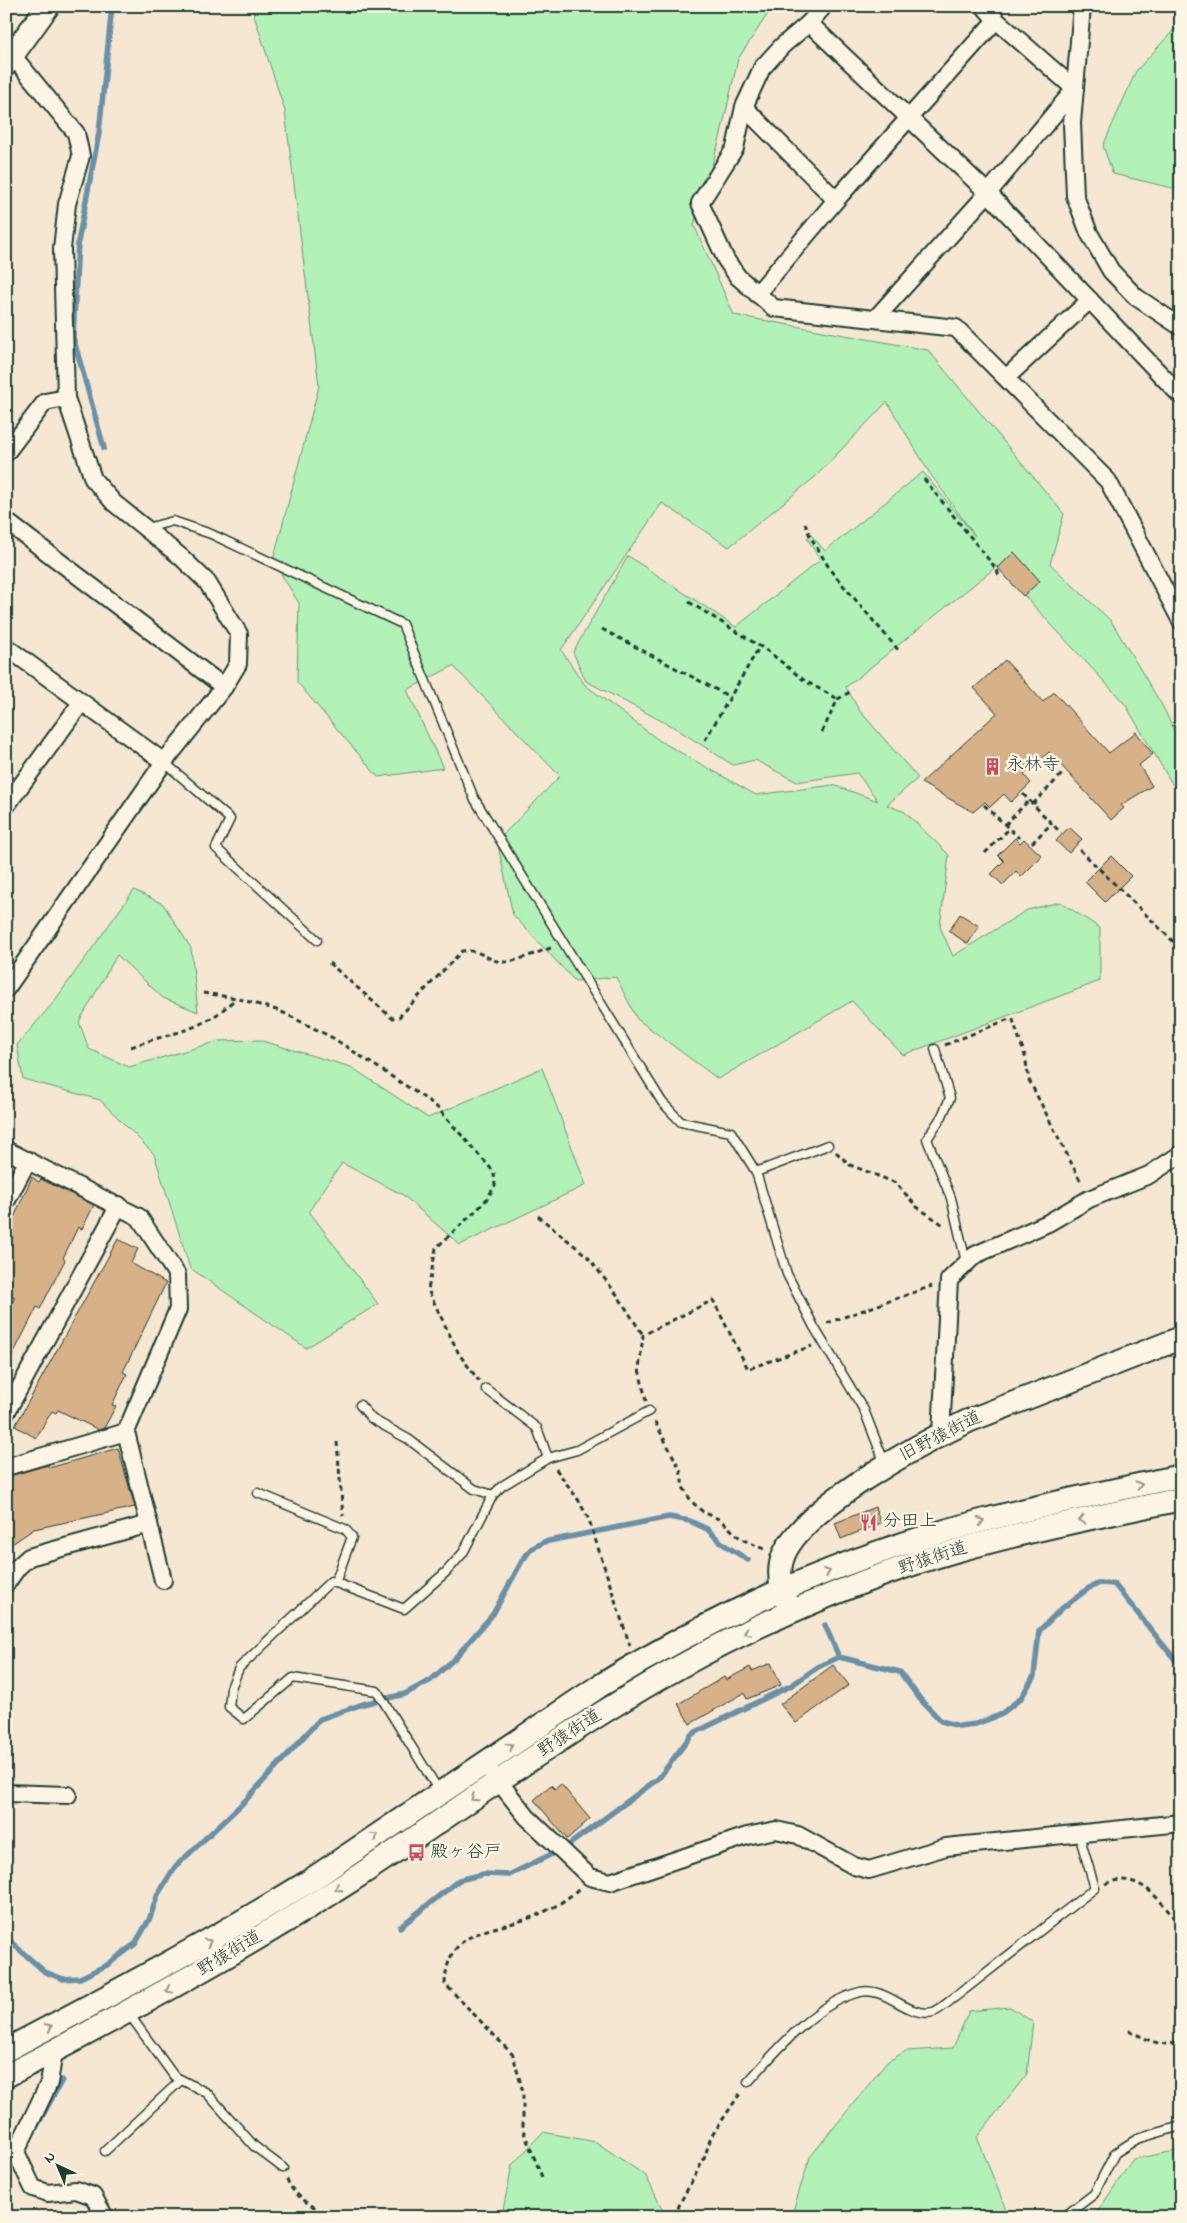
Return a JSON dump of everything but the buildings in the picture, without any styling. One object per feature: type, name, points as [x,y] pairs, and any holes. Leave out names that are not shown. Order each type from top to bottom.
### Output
[{"type":"main road","points":[[10,60],[48,6]]},
{"type":"main road","name":"旧野猿街道","points":[[791,1612],[781,1590],[779,1574],[782,1559],[793,1538],[806,1524],[838,1498],[886,1466],[941,1434],[968,1421],[1181,1338]]},
{"type":"main road","name":"野猿街道","points":[[6,2050],[215,1938],[311,1880],[637,1663],[781,1590],[852,1562],[968,1524],[1181,1476]]},
{"type":"main road","name":"野猿街道","points":[[6,2076],[189,1979],[319,1900],[573,1732],[671,1672],[791,1612],[888,1574],[953,1552],[1069,1522],[1181,1499]]},
{"type":"street","points":[[824,6],[762,68],[744,107],[735,148],[700,203],[726,260],[738,277],[774,308],[956,328],[1108,480],[1181,621]]},
{"type":"street","points":[[984,6],[996,20],[1074,89]]},
{"type":"street","points":[[1082,6],[1074,89],[1072,150],[1075,196],[1088,233],[1111,271],[1136,297],[1181,327]]},
{"type":"street","points":[[757,294],[909,116],[996,20]]},
{"type":"street","points":[[809,23],[988,193],[1181,396]]},
{"type":"street","points":[[6,989],[164,762],[224,687],[238,664],[239,634],[206,582],[181,557],[114,503],[93,479],[66,398],[62,249],[67,204],[81,156],[76,132],[10,60]]},
{"type":"street","points":[[876,318],[988,193],[1074,89]]},
{"type":"street","points":[[744,107],[836,200]]},
{"type":"street","points":[[1007,377],[1090,300]]},
{"type":"street","points":[[6,453],[45,402],[66,398]]},
{"type":"street","points":[[6,521],[224,687]]},
{"type":"street","points":[[6,647],[80,703],[164,762]]},
{"type":"street","points":[[6,806],[80,703]]},
{"type":"street","points":[[6,1150],[119,1205],[139,1217],[177,1275],[178,1309],[126,1432],[163,1580]]},
{"type":"street","points":[[941,1434],[949,1280],[975,1255],[1048,1223],[1089,1199],[1149,1175],[1181,1154]]},
{"type":"street","points":[[6,1202],[28,1160]]},
{"type":"street","points":[[6,1413],[119,1205]]},
{"type":"street","points":[[6,1467],[126,1432]]},
{"type":"street","points":[[6,1584],[18,1567],[29,1557],[148,1524]]},
{"type":"street","points":[[485,1763],[527,1817],[590,1877],[610,1882],[747,1836],[776,1830],[798,1835],[854,1866],[869,1870],[946,1847],[1080,1835],[1181,1823]]},
{"type":"street","points":[[6,1794],[68,1795]]},
{"type":"street","points":[[54,2052],[49,2083],[16,2152],[33,2188],[48,2193],[76,2190],[93,2196],[105,2217]]},
{"type":"lane","points":[[146,529],[173,521],[212,534],[402,624],[474,798],[662,1102],[681,1122],[731,1132],[756,1172],[788,1274],[814,1327],[864,1410],[886,1466]]},
{"type":"lane","points":[[164,762],[230,819],[216,848],[318,940]]},
{"type":"lane","points":[[935,1049],[950,1098],[942,1116],[927,1139],[951,1198],[966,1262]]},
{"type":"lane","points":[[756,1172],[828,1145]]},
{"type":"lane","points":[[486,1389],[537,1428],[548,1458]]},
{"type":"lane","points":[[360,1405],[372,1419],[408,1438],[474,1489],[493,1495]]},
{"type":"lane","points":[[440,1793],[377,1691],[292,1678],[244,1719],[229,1708],[230,1688],[239,1668],[331,1581],[404,1609],[446,1572],[463,1553],[493,1495],[502,1486],[548,1458],[578,1450],[649,1411]]},
{"type":"lane","points":[[258,1494],[345,1529],[352,1537],[335,1583]]},
{"type":"lane","points":[[748,2082],[792,2035],[832,2003],[861,1992],[880,1993],[916,2011],[933,2012],[955,1997],[1095,1888],[1080,1835]]},
{"type":"lane","points":[[128,2012],[174,2076],[206,2093],[254,2146],[283,2168]]},
{"type":"lane","points":[[105,2151],[181,2080]]},
{"type":"lane","points":[[1069,2213],[1094,2194],[1115,2153],[1138,2139],[1181,2126]]},
{"type":"path","points":[[924,479],[997,570],[1000,579]]},
{"type":"path","points":[[804,523],[831,572],[900,652]]},
{"type":"path","points":[[689,602],[760,646],[806,681],[838,698]]},
{"type":"path","points":[[602,629],[730,697]]},
{"type":"path","points":[[705,740],[760,646]]},
{"type":"path","points":[[822,732],[838,698],[853,690]]},
{"type":"path","points":[[1033,804],[1063,773]]},
{"type":"path","points":[[1023,794],[1061,832]]},
{"type":"path","points":[[1005,825],[1029,800]]},
{"type":"path","points":[[984,805],[1019,838]]},
{"type":"path","points":[[1032,843],[1052,823]]},
{"type":"path","points":[[985,853],[1009,829]]},
{"type":"path","points":[[1080,850],[1181,950]]},
{"type":"path","points":[[329,964],[392,1018],[399,1017],[462,951],[473,950],[504,962],[564,944]]},
{"type":"path","points":[[203,993],[236,998],[280,1011],[333,1038],[435,1105],[494,1172],[495,1186],[484,1203],[436,1248],[428,1290],[459,1354],[486,1389]]},
{"type":"path","points":[[131,1048],[161,1036],[179,1033],[203,1024],[222,1011],[236,998]]},
{"type":"path","points":[[935,1049],[1009,1019],[1013,1020],[1025,1056],[1029,1080],[1089,1199]]},
{"type":"path","points":[[828,1145],[850,1165],[896,1183],[917,1207],[960,1238]]},
{"type":"path","points":[[538,1216],[587,1256],[618,1296],[642,1335],[639,1369],[649,1411],[680,1469],[683,1488],[691,1500],[703,1512],[721,1520],[741,1539],[782,1559]]},
{"type":"path","points":[[814,1327],[949,1280]]},
{"type":"path","points":[[642,1335],[713,1300],[748,1370],[824,1342]]},
{"type":"path","points":[[337,1442],[345,1529]]},
{"type":"path","points":[[548,1458],[579,1501],[589,1520],[625,1633],[637,1663]]},
{"type":"path","points":[[542,2177],[523,2130],[523,2092],[512,2055],[445,1984],[445,1971],[453,1954],[464,1939],[478,1932],[536,1916],[571,1896],[590,1877]]},
{"type":"path","points":[[1095,1888],[1114,1880],[1131,1880],[1144,1886],[1165,1906],[1181,1928]]},
{"type":"path","points":[[1129,2030],[1144,2040],[1173,2045],[1181,2043]]},
{"type":"path","points":[[676,2217],[680,2203],[704,2159],[711,2137],[748,2082]]},
{"type":"path","points":[[283,2168],[289,2184],[303,2200],[323,2213],[324,2217]]},
{"type":"green space","points":[[251,6],[773,6],[738,59],[720,138],[694,225],[734,315],[928,350],[1064,514],[1050,564],[1111,621],[1163,707],[1181,745],[1181,799],[1125,704],[997,566],[846,687],[859,710],[918,778],[887,805],[905,812],[949,855],[940,927],[953,956],[1027,910],[1060,902],[1100,928],[1100,981],[903,1055],[852,1001],[718,1079],[637,1019],[616,977],[575,981],[513,915],[497,841],[560,776],[453,666],[407,690],[443,768],[378,777],[297,682],[299,603],[273,561],[319,386],[285,111]],"holes":[[[887,402],[929,472],[975,536],[923,472],[825,551],[811,535],[807,538],[820,560],[736,627],[628,556],[573,652],[586,681],[675,728],[733,765],[755,760],[797,782],[857,773],[878,801],[833,785],[756,795],[660,741],[585,685],[561,650],[662,503],[729,547],[815,477]]]},
{"type":"green space","points":[[1181,22],[1181,190],[1113,174],[1103,146],[1136,71]]},
{"type":"green space","points":[[134,890],[163,904],[191,948],[198,1012],[163,998],[117,955],[79,1022],[89,1049],[129,1067],[219,1041],[259,1040],[351,1067],[428,1118],[542,1068],[586,1185],[460,1245],[403,1195],[342,1163],[309,1211],[378,1304],[306,1348],[190,1268],[154,1154],[100,1100],[23,1079],[17,1045],[53,1003]]},
{"type":"green space","points":[[1010,2007],[1033,2022],[1027,2074],[977,2137],[1009,2217],[791,2217],[810,2157],[887,2062],[906,2051],[953,2048],[969,2011]]},
{"type":"green space","points":[[543,2132],[596,2142],[646,2176],[666,2217],[508,2217],[503,2210],[512,2165]]},
{"type":"green space","points":[[1181,2150],[1181,2217],[1094,2217],[1133,2159]]},
{"type":"waterway","points":[[104,448],[73,337],[78,242],[99,133],[112,6]]},
{"type":"waterway","points":[[6,1934],[13,1944],[45,1972],[63,1979],[80,1978],[107,1965],[135,1944],[149,1920],[158,1894],[175,1867],[246,1800],[320,1719],[363,1704],[405,1694],[431,1680],[454,1659],[493,1614],[522,1561],[531,1549],[544,1542],[669,1517],[690,1521],[707,1529],[723,1544],[748,1560]]},
{"type":"waterway","points":[[825,1625],[839,1657],[900,1672],[920,1699],[941,1721],[959,1726],[976,1724],[1000,1715],[1021,1698],[1034,1676],[1039,1631],[1061,1609],[1089,1588],[1100,1583],[1114,1584],[1181,1667]]},
{"type":"waterway","points":[[570,1844],[659,1778],[692,1734],[792,1685],[818,1667],[839,1657]]},
{"type":"waterway","points":[[400,1927],[459,1880],[484,1874],[509,1875],[552,1854]]},
{"type":"waterway","points":[[32,2135],[62,2080]]},
{"type":"waterway","points":[[6,2172],[16,2157]]},
{"type":"place","name":"永林寺","points":[[992,766]]},
{"type":"place","name":"分田上","points":[[869,1522]]},
{"type":"place","name":"殿ヶ谷戸","points":[[416,1853]]}]
